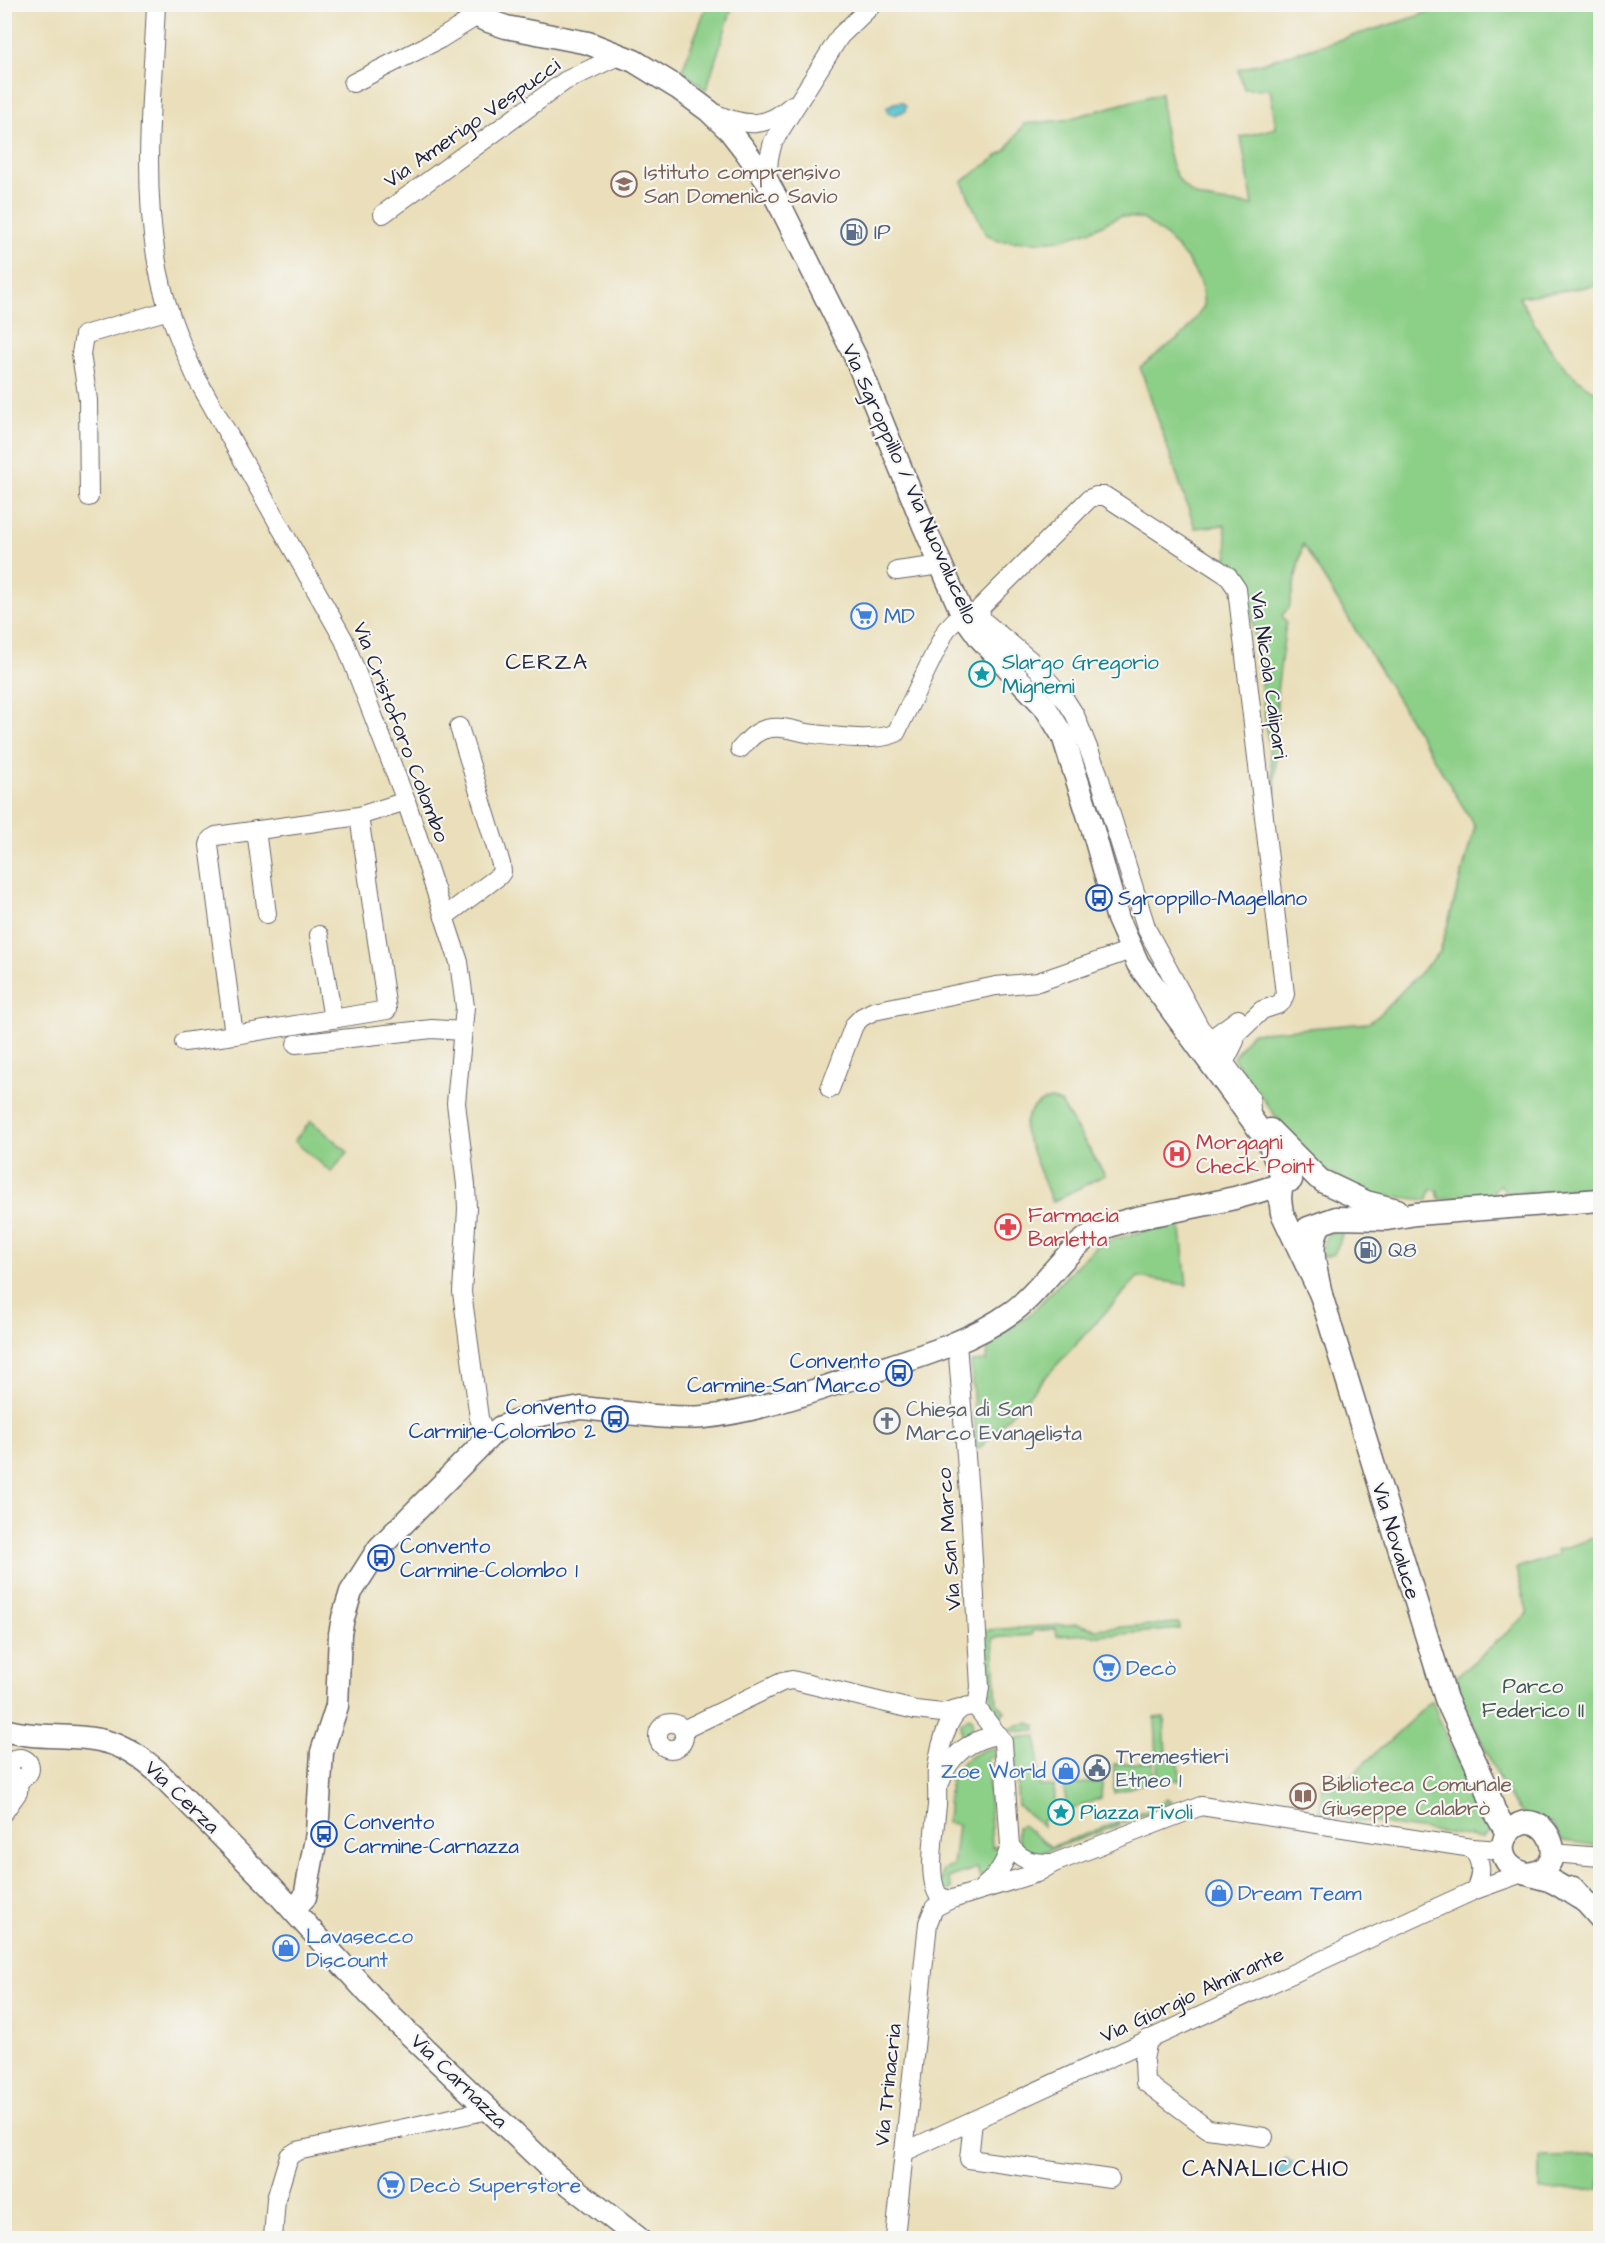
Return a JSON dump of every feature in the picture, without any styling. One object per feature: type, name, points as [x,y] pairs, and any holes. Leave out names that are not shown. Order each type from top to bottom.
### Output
[{"type":"main road","name":"Via Sgroppillo / Via Nuovalucello","points":[[469,10],[506,27],[588,43],[620,55],[656,73],[709,111],[730,131],[767,181],[856,358],[941,565],[972,620],[1023,684],[1035,694],[1063,736],[1118,919],[1138,964],[1195,1031],[1209,1061],[1233,1094]]},
{"type":"main road","points":[[1233,1094],[1251,1109],[1332,1193],[1331,1212],[1316,1232],[1313,1252],[1321,1295]]},
{"type":"main road","points":[[1233,1094],[1269,1143],[1275,1156],[1285,1185],[1280,1206],[1294,1241],[1321,1295]]},
{"type":"main road","points":[[1253,1193],[1266,1169],[1269,1143]]},
{"type":"main road","points":[[293,1910],[304,1897],[318,1833],[322,1752],[337,1706],[340,1634],[351,1592],[379,1548],[487,1438],[501,1427],[514,1421],[566,1409],[581,1408],[701,1417],[737,1412],[793,1398],[957,1343],[1012,1312],[1033,1295],[1084,1240],[1096,1232],[1139,1218],[1285,1185],[1304,1175],[1321,1180],[1366,1202],[1416,1214]]},
{"type":"main road","points":[[1212,1203],[1254,1206],[1306,1228],[1336,1218],[1387,1219],[1416,1214],[1600,1200]]},
{"type":"main road","name":"Via Novaluce","points":[[1321,1295],[1446,1699],[1485,1782],[1512,1856]]},
{"type":"main road","name":"Via Cerza","points":[[4,1730],[38,1737],[106,1742],[120,1746],[140,1757],[177,1790],[293,1910]]},
{"type":"main road","points":[[1512,1856],[1531,1823],[1543,1828],[1567,1880],[1600,1918]]},
{"type":"main road","points":[[1512,1856],[1538,1872],[1552,1850]]},
{"type":"main road","points":[[1512,1856],[1582,1900]]},
{"type":"main road","name":"Via Carnazza","points":[[293,1910],[382,2008],[557,2175],[638,2238]]},
{"type":"street","name":"Via Cristoforo Colombo","points":[[156,4],[149,182],[156,258],[180,345],[344,640],[406,801],[459,962],[463,987],[463,1031],[456,1103],[467,1209],[462,1292],[479,1418],[487,1438]]},
{"type":"street","points":[[767,181],[772,142],[840,36],[873,4]]},
{"type":"street","points":[[353,83],[440,39],[469,10]]},
{"type":"street","points":[[565,81],[588,59],[590,51],[588,43]]},
{"type":"street","name":"Via Amerigo Vespucci","points":[[383,214],[565,81],[620,55]]},
{"type":"street","points":[[709,111],[733,121],[758,123],[782,115],[800,98]]},
{"type":"street","points":[[744,149],[758,123]]},
{"type":"street","points":[[744,149],[772,142]]},
{"type":"street","points":[[89,497],[88,399],[81,354],[84,335],[169,310]]},
{"type":"street","name":"Via Nicola Calipari","points":[[972,620],[980,609],[1089,499],[1096,496],[1105,496],[1216,568],[1233,582],[1240,597],[1285,994],[1281,1002],[1262,1010],[1209,1061]]},
{"type":"street","points":[[897,571],[941,565]]},
{"type":"street","points":[[740,749],[757,733],[779,728],[860,737],[881,737],[896,733],[946,630],[972,620],[1030,660],[1066,701],[1075,715],[1098,773],[1147,930],[1195,1031],[1212,1038],[1238,1019],[1262,1010]]},
{"type":"street","points":[[444,917],[472,898],[502,872],[459,727]]},
{"type":"street","points":[[234,1035],[209,845],[211,839],[216,836],[359,816],[406,801]]},
{"type":"street","points":[[184,1042],[387,1010],[359,816]]},
{"type":"street","points":[[256,830],[267,914]]},
{"type":"street","points":[[319,935],[333,1019]]},
{"type":"street","points":[[830,1089],[854,1025],[862,1017],[874,1011],[996,986],[1038,982],[1131,950]]},
{"type":"street","points":[[296,1044],[432,1029],[463,1031]]},
{"type":"street","points":[[1242,1029],[1225,1061],[1250,1097],[1251,1109]]},
{"type":"street","name":"Via San Marco","points":[[957,1343],[980,1687],[972,1704]]},
{"type":"street","points":[[683,1730],[782,1682],[792,1680],[915,1710],[942,1713],[972,1704]]},
{"type":"street","points":[[972,1704],[999,1735],[1003,1743],[1010,1846],[999,1873],[982,1888]]},
{"type":"street","points":[[941,1744],[972,1704]]},
{"type":"street","points":[[915,1710],[934,1722],[940,1735],[941,1744],[936,1772],[938,1790],[933,1866],[935,1891],[939,1896],[949,1900]]},
{"type":"street","points":[[938,1790],[948,1765],[966,1746],[980,1738],[999,1735]]},
{"type":"street","points":[[4,1812],[18,1792],[19,1779]]},
{"type":"street","points":[[926,1936],[929,1917],[934,1908],[949,1900],[982,1888],[998,1886],[1037,1874],[1054,1863],[1200,1806],[1512,1856]]},
{"type":"street","points":[[1010,1846],[1030,1862],[1054,1863]]},
{"type":"street","points":[[1472,1848],[1481,1866],[1480,1878],[1475,1890]]},
{"type":"street","points":[[1552,1850],[1593,1856]]},
{"type":"street","name":"Via Giorgio Almirante","points":[[904,2152],[1475,1890],[1512,1856]]},
{"type":"street","points":[[926,1936],[926,1896],[933,1866]]},
{"type":"street","name":"Via Trinacria","points":[[895,2238],[926,1936]]},
{"type":"street","points":[[1148,2039],[1144,2060],[1144,2082],[1208,2129],[1264,2137]]},
{"type":"street","points":[[273,2238],[276,2199],[289,2156],[297,2151],[489,2110]]},
{"type":"street","points":[[973,2121],[969,2159],[1110,2179]]},
{"type":"green space","points":[[707,5],[733,5],[706,90],[682,70]]},
{"type":"green space","points":[[1441,5],[1600,5],[1600,285],[1519,297],[1544,340],[1562,364],[1600,395],[1600,1187],[1507,1194],[1500,1184],[1493,1190],[1497,1195],[1439,1199],[1437,1190],[1430,1190],[1428,1200],[1376,1195],[1333,1175],[1317,1164],[1290,1136],[1233,1058],[1251,1033],[1368,1023],[1378,1016],[1440,952],[1475,826],[1303,544],[1289,608],[1282,615],[1286,623],[1277,691],[1275,794],[1247,579],[1216,559],[1228,557],[1225,525],[1195,528],[1140,367],[1185,333],[1204,306],[1201,283],[1187,259],[1167,237],[1143,219],[1120,216],[1092,230],[1060,240],[998,241],[985,233],[962,182],[1007,149],[1024,124],[1064,120],[1161,93],[1168,150],[1172,165],[1186,188],[1208,200],[1253,205],[1241,137],[1276,128],[1270,89],[1244,89],[1238,70],[1415,17]]},
{"type":"green space","points":[[1051,1099],[1061,1103],[1105,1175],[1052,1202],[1024,1131],[1028,1114],[1035,1106]]},
{"type":"green space","points":[[311,1121],[348,1152],[331,1172],[294,1141]]},
{"type":"green space","points":[[1180,1221],[1187,1285],[1138,1277],[979,1449],[976,1447],[971,1362],[987,1361],[988,1341],[1028,1316],[1101,1243]]},
{"type":"green space","points":[[1342,1230],[1342,1233],[1334,1254],[1323,1257],[1322,1249],[1328,1234]]},
{"type":"green space","name":"Parco Federico II","points":[[1600,1536],[1600,1846],[1564,1841],[1550,1822],[1525,1817],[1504,1790],[1453,1680],[1528,1614],[1516,1569],[1558,1555],[1557,1550]]},
{"type":"green space","points":[[1178,1623],[1180,1629],[1098,1636],[1087,1634],[1057,1636],[1056,1629],[1032,1631],[1032,1635],[993,1638],[997,1703],[1005,1711],[1001,1716],[992,1712],[986,1630],[1078,1624],[1095,1629]]},
{"type":"green space","points":[[1432,1701],[1451,1748],[1497,1825],[1481,1838],[1320,1815],[1322,1781],[1330,1769],[1344,1782]]},
{"type":"green space","points":[[969,1717],[972,1720],[973,1731],[965,1736],[962,1734],[961,1723]]},
{"type":"green space","points":[[1164,1717],[1166,1758],[1178,1761],[1181,1781],[1167,1778],[1158,1781],[1155,1718]]},
{"type":"green space","points":[[1031,1723],[1031,1725],[1036,1725],[1036,1730],[1011,1732],[1012,1728],[1018,1725]]},
{"type":"green space","points":[[1037,1736],[1039,1786],[1054,1786],[1056,1816],[1042,1820],[1043,1826],[1018,1806],[1014,1738]]},
{"type":"green space","points":[[995,1748],[995,1757],[987,1758],[992,1847],[1002,1847],[989,1874],[980,1877],[977,1868],[948,1878],[952,1889],[947,1891],[940,1886],[942,1870],[953,1866],[958,1824],[947,1823],[952,1775],[970,1757]]},
{"type":"green space","points":[[1153,1762],[1154,1780],[1114,1793],[1114,1764]]},
{"type":"green space","points":[[1102,1782],[1101,1798],[1067,1811],[1064,1785]]},
{"type":"green space","points":[[1167,1798],[1172,1801],[1169,1805],[1122,1823],[1121,1821],[1161,1804]]},
{"type":"green space","points":[[1118,1822],[1119,1825],[1035,1855],[1021,1844],[1017,1832],[1017,1827],[1022,1825],[1051,1847]]},
{"type":"green space","points":[[1600,2155],[1600,2189],[1540,2190],[1540,2156]]},
{"type":"water","points":[[902,102],[906,106],[905,111],[894,115],[888,113],[887,107]]},
{"type":"water","points":[[1286,2158],[1293,2163],[1281,2179],[1277,2176],[1278,2169]]},
{"type":"place","name":"Istituto comprensivo San Domenico Savio","points":[[624,184]]},
{"type":"place","name":"IP","points":[[854,232]]},
{"type":"place","name":"MD","points":[[864,616]]},
{"type":"place","name":"Slargo Gregorio Mignemi","points":[[982,674]]},
{"type":"place","name":"Sgroppillo-Magellano","points":[[1099,898]]},
{"type":"place","name":"Morgagni Check Point","points":[[1177,1154]]},
{"type":"place","name":"Farmacia Barletta","points":[[1008,1227]]},
{"type":"place","name":"Q8","points":[[1368,1250]]},
{"type":"place","name":"Convento Carmine-San Marco","points":[[899,1373]]},
{"type":"place","name":"Convento Carmine-Colombo 2","points":[[615,1419]]},
{"type":"place","name":"Chiesa di San Marco Evangelista","points":[[887,1421]]},
{"type":"place","name":"Convento Carmine-Colombo 1","points":[[381,1558]]},
{"type":"place","name":"Decò","points":[[1107,1668]]},
{"type":"place","name":"Tremestieri Etneo 1","points":[[1097,1768]]},
{"type":"place","name":"Zoe World","points":[[1066,1771]]},
{"type":"place","name":"Biblioteca Comunale Giuseppe Calabrò","points":[[1303,1796]]},
{"type":"place","name":"Piazza Tivoli","points":[[1061,1812]]},
{"type":"place","name":"Convento Carmine-Carnazza","points":[[324,1834]]},
{"type":"place","name":"Dream Team","points":[[1219,1893]]},
{"type":"place","name":"Lavasecco Discount","points":[[286,1948]]},
{"type":"place","name":"Decò Superstore","points":[[391,2185]]},
{"type":"district","name":"CERZA","points":[[547,662]]},
{"type":"district","name":"CANALICCHIO","points":[[1266,2169]]}]
